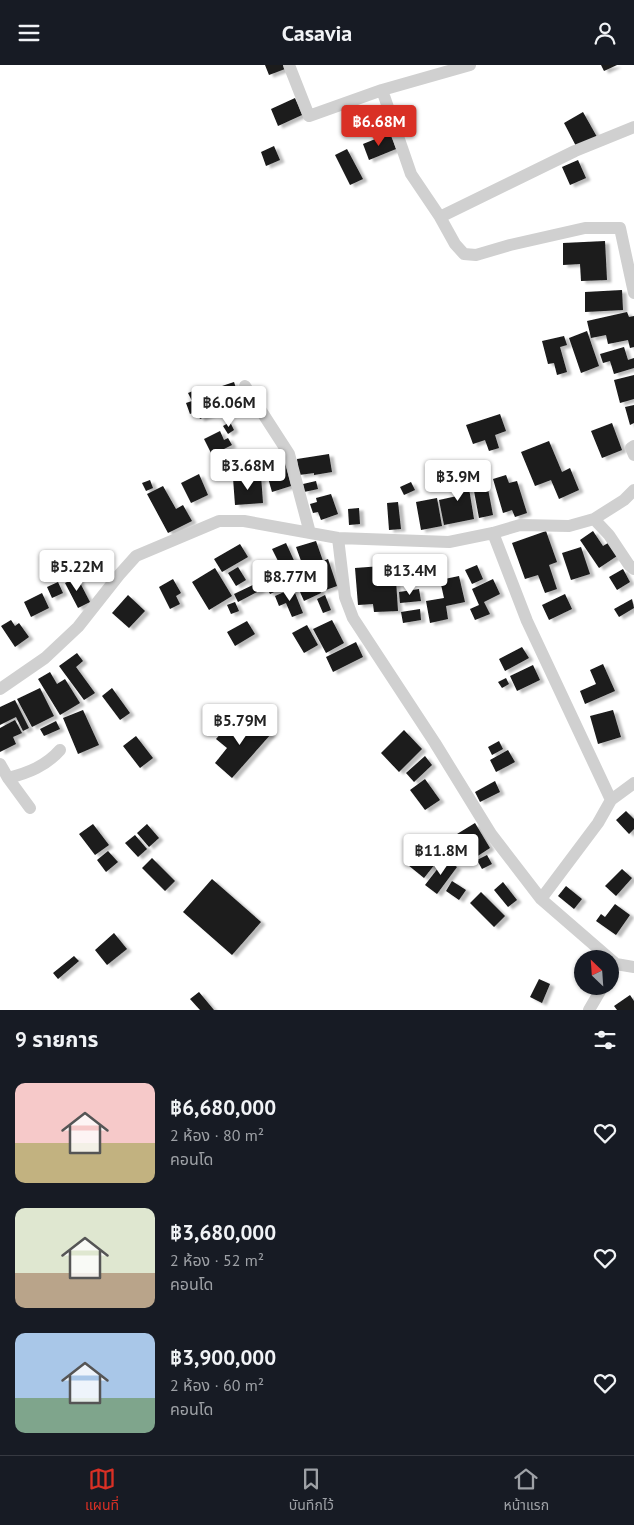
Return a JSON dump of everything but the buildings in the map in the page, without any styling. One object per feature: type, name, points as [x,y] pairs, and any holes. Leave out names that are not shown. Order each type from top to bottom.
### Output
[{"type":"street","points":[[289,65],[309,116],[382,90],[470,65]]},
{"type":"street","points":[[382,90],[411,174],[440,217],[455,244],[464,254],[476,255],[510,245],[585,228],[620,228],[634,293]]},
{"type":"street","points":[[440,217],[575,151],[634,127]]},
{"type":"street","points":[[245,386],[289,453],[310,533]]},
{"type":"street","points":[[634,446],[631,449],[634,455]]},
{"type":"street","points":[[0,689],[46,658],[78,627],[136,556],[219,521],[244,521],[338,539],[449,542],[520,525],[569,526],[594,519],[624,500],[634,490]]},
{"type":"street","points":[[594,519],[609,535],[629,565],[634,569]]},
{"type":"street","points":[[493,533],[527,621],[611,800]]},
{"type":"street","points":[[338,539],[345,597],[353,618],[435,743],[491,834],[541,899],[593,950]]},
{"type":"street","points":[[8,778],[41,766],[52,759],[60,750]]},
{"type":"street","points":[[0,763],[8,778],[30,808]]},
{"type":"street","points":[[541,899],[598,823],[611,800],[634,783]]},
{"type":"street","points":[[619,969],[634,968]]},
{"type":"street","points":[[589,1010],[598,995]]}]
